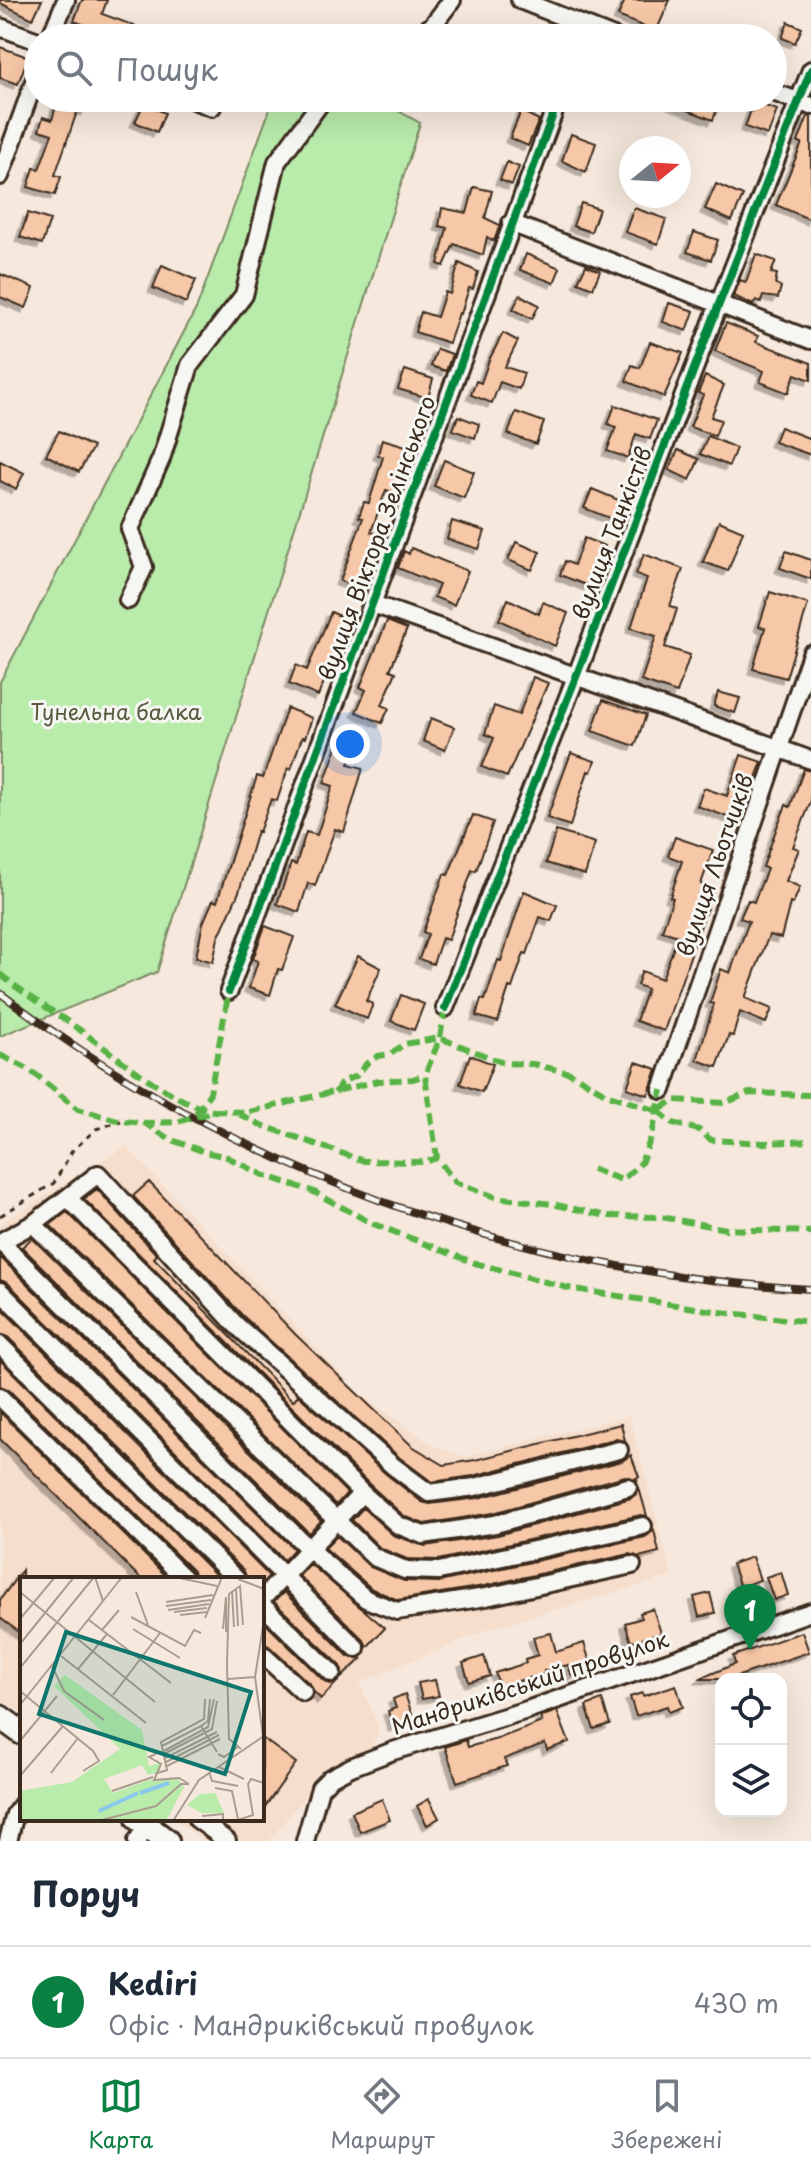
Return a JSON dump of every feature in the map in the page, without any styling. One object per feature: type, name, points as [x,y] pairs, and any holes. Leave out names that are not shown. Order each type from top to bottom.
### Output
[{"type":"main road","points":[[0,1717],[20,1732]]},
{"type":"main road","points":[[141,1829],[167,1841]]},
{"type":"street","points":[[56,24],[66,0]]},
{"type":"street","points":[[434,24],[452,0]]},
{"type":"street","points":[[520,0],[566,24]]},
{"type":"street","points":[[0,27],[24,36]]},
{"type":"street","name":"вулиця Танкістів","points":[[445,1008],[719,304],[805,104],[811,70]]},
{"type":"street","points":[[0,176],[24,110]]},
{"type":"street","points":[[128,600],[144,567],[130,529],[161,459],[190,365],[244,295],[277,162],[314,112]]},
{"type":"street","name":"вулиця Віктора Зелінського","points":[[229,991],[554,112]]},
{"type":"street","points":[[511,223],[811,340]]},
{"type":"street","points":[[373,604],[811,760]]},
{"type":"street","name":"вулиця Льотчиків","points":[[662,1090],[811,654]]},
{"type":"street","points":[[619,1450],[475,1487],[429,1493],[393,1466],[235,1324],[98,1174],[33,1224],[0,1242],[309,1549],[366,1599],[397,1611],[486,1597],[632,1565]]},
{"type":"street","points":[[68,1198],[362,1493],[398,1525],[423,1535],[495,1524],[628,1487]]},
{"type":"street","points":[[33,1224],[374,1557],[405,1570],[439,1571],[643,1526]]},
{"type":"street","points":[[0,1291],[356,1648]]},
{"type":"street","points":[[0,1345],[234,1577]]},
{"type":"street","points":[[0,1397],[183,1577]]},
{"type":"street","points":[[264,1600],[362,1493]]},
{"type":"street","points":[[264,1604],[332,1673]]},
{"type":"street","name":"Мандриківський провулок","points":[[305,1841],[320,1788],[330,1778],[351,1767],[811,1612]]},
{"type":"street","points":[[264,1656],[303,1692]]},
{"type":"street","points":[[8,1841],[15,1814],[20,1808]]},
{"type":"street","points":[[200,1821],[227,1841]]},
{"type":"path","points":[[0,1216],[54,1183],[72,1151],[96,1129],[121,1121]]},
{"type":"shaded area","points":[[126,1146],[359,1393],[432,1445],[464,1457],[629,1416],[672,1576],[491,1628],[360,1682],[379,1730],[371,1748],[331,1764],[269,1841],[205,1841],[176,1821],[264,1821],[264,1577],[20,1577],[20,1712],[0,1698],[0,1224]]},
{"type":"green space","name":"Тунельна балка","points":[[269,112],[400,112],[420,123],[157,972],[0,1036],[0,682],[197,307]]},
{"type":"building","points":[[0,0],[42,0],[33,19],[0,3]]},
{"type":"building","points":[[82,0],[107,0],[102,14],[130,24],[82,24],[74,21]]},
{"type":"building","points":[[625,0],[670,0],[660,24],[637,24],[618,16]]},
{"type":"building","points":[[788,22],[802,28],[795,43],[787,40]]},
{"type":"building","points":[[0,47],[24,56],[24,68],[18,84],[0,78]]},
{"type":"building","points":[[54,112],[77,112],[55,175],[61,177],[55,195],[28,187],[34,168],[39,169],[52,134],[39,130],[43,117],[52,120]]},
{"type":"building","points":[[140,112],[165,113],[157,132],[135,122]]},
{"type":"building","points":[[521,112],[539,120],[528,146],[510,138]]},
{"type":"building","points":[[693,112],[716,112],[713,120]]},
{"type":"building","points":[[750,112],[776,112],[768,135],[745,127]]},
{"type":"building","points":[[808,116],[811,117],[811,220],[776,205],[802,143],[798,142]]},
{"type":"building","points":[[571,134],[596,143],[586,172],[562,161]]},
{"type":"building","points":[[507,162],[519,167],[512,185],[500,180]]},
{"type":"building","points":[[716,184],[743,196],[732,221],[705,209]]},
{"type":"building","points":[[474,187],[492,191],[485,218],[500,225],[494,241],[487,237],[483,255],[454,244],[444,266],[438,264],[447,228],[439,226],[442,208],[467,213]]},
{"type":"building","points":[[581,203],[599,209],[591,232],[573,226]]},
{"type":"building","points":[[634,208],[666,219],[658,244],[625,232]]},
{"type":"building","points":[[28,213],[50,220],[42,244],[20,237]]},
{"type":"building","points":[[694,232],[718,240],[711,260],[687,252]]},
{"type":"building","points":[[526,254],[560,268],[554,283],[520,270]]},
{"type":"building","points":[[756,254],[776,261],[771,273],[777,274],[775,284],[781,287],[778,298],[763,296],[761,302],[756,300],[753,305],[734,296],[740,280],[746,282]]},
{"type":"building","points":[[459,263],[478,272],[449,343],[415,332],[421,312],[437,317],[445,292],[450,294]]},
{"type":"building","points":[[162,265],[196,280],[186,303],[153,288]]},
{"type":"building","points":[[586,265],[600,271],[593,288],[578,282]]},
{"type":"building","points":[[0,274],[34,288],[26,308],[0,297]]},
{"type":"building","points":[[520,295],[539,305],[532,319],[513,309]]},
{"type":"building","points":[[669,303],[694,311],[687,331],[663,322]]},
{"type":"building","points":[[726,323],[758,336],[756,342],[811,363],[811,380],[795,374],[788,393],[760,382],[764,371],[715,351]]},
{"type":"building","points":[[503,333],[518,341],[505,367],[524,373],[519,389],[500,382],[492,403],[471,395],[476,381],[481,383]]},
{"type":"building","points":[[650,342],[683,353],[664,397],[626,381],[632,365],[640,368]]},
{"type":"building","points":[[437,349],[452,354],[446,371],[431,366]]},
{"type":"building","points":[[405,370],[433,379],[428,398],[398,389]]},
{"type":"building","points":[[705,376],[724,385],[711,417],[721,420],[715,436],[690,427],[703,395],[698,393]]},
{"type":"building","points":[[615,405],[657,420],[650,439],[636,434],[628,458],[607,451],[616,427],[608,424]]},
{"type":"building","points":[[516,412],[544,422],[536,444],[508,434]]},
{"type":"building","points":[[458,416],[479,424],[475,438],[453,430]]},
{"type":"building","points":[[780,427],[811,439],[811,455],[774,442]]},
{"type":"building","points":[[59,431],[93,447],[79,472],[46,455]]},
{"type":"building","points":[[708,436],[736,448],[729,466],[700,454]]},
{"type":"building","points":[[382,439],[416,449],[401,495],[386,490],[371,532],[379,534],[363,589],[340,581],[363,518],[359,517],[364,502],[369,503],[383,457],[378,455]]},
{"type":"building","points":[[678,450],[699,459],[690,480],[669,470]]},
{"type":"building","points":[[444,460],[474,472],[464,498],[434,486]]},
{"type":"building","points":[[0,461],[24,473],[16,489],[0,481]]},
{"type":"building","points":[[592,489],[621,501],[614,520],[584,508]]},
{"type":"building","points":[[452,521],[485,531],[479,549],[447,539]]},
{"type":"building","points":[[719,521],[743,531],[728,571],[703,562]]},
{"type":"building","points":[[584,538],[605,546],[588,586],[560,575],[565,561],[574,565]]},
{"type":"building","points":[[516,542],[540,552],[532,570],[508,560]]},
{"type":"building","points":[[411,548],[468,571],[454,605],[434,597],[439,585],[398,568],[404,551],[409,554]]},
{"type":"building","points":[[786,551],[811,560],[811,579],[780,568]]},
{"type":"building","points":[[644,554],[683,569],[670,606],[677,609],[665,647],[690,655],[677,693],[641,681],[656,636],[631,628],[647,578],[636,574]]},
{"type":"building","points":[[770,592],[808,604],[786,678],[753,669],[765,628],[759,626]]},
{"type":"building","points":[[508,599],[539,614],[543,602],[568,613],[555,646],[499,620]]},
{"type":"building","points":[[331,612],[351,621],[337,660],[334,659],[318,696],[289,684],[296,665],[307,670]]},
{"type":"building","points":[[387,621],[407,629],[390,670],[396,672],[382,705],[389,708],[382,723],[356,712],[366,690],[360,687]]},
{"type":"building","points":[[533,677],[548,683],[507,777],[482,767],[494,738],[485,734],[494,706],[519,715]]},
{"type":"building","points":[[718,692],[740,698],[735,713],[714,706]]},
{"type":"building","points":[[603,700],[646,715],[635,746],[592,731]]},
{"type":"building","points":[[287,708],[312,718],[305,738],[302,737],[291,769],[288,768],[277,801],[271,799],[257,831],[239,892],[218,938],[213,962],[196,957],[203,923],[213,900],[217,902],[257,776],[263,778]]},
{"type":"building","points":[[431,718],[454,727],[445,750],[423,741]]},
{"type":"building","points":[[343,730],[359,736],[349,764],[363,768],[344,832],[335,829],[315,886],[308,883],[299,912],[277,904],[291,863],[296,865],[306,832],[317,835],[333,786],[324,783]]},
{"type":"building","points":[[571,753],[595,761],[591,772],[588,771],[570,826],[547,818]]},
{"type":"building","points":[[741,755],[762,762],[739,821],[697,806],[704,788],[727,796]]},
{"type":"building","points":[[804,769],[811,771],[811,801],[793,847],[799,849],[786,881],[800,887],[793,904],[790,903],[781,938],[769,935],[745,998],[772,1009],[766,1023],[740,1012],[733,1036],[729,1035],[717,1067],[697,1060],[714,1004],[710,1003],[721,969],[730,973],[749,921],[740,918],[748,900],[754,902],[767,869],[763,867],[777,827],[786,805],[790,807]]},
{"type":"building","points":[[473,815],[493,822],[476,871],[472,870],[448,940],[442,938],[433,964],[419,959],[428,934],[423,932],[444,874],[448,875]]},
{"type":"building","points":[[556,831],[595,843],[585,875],[546,863]]},
{"type":"building","points":[[675,837],[713,850],[701,884],[714,888],[664,1031],[636,1021],[647,989],[637,985],[642,971],[662,979],[678,936],[662,931],[682,861],[668,856]]},
{"type":"building","points":[[524,891],[557,905],[551,921],[540,917],[512,988],[509,987],[498,1022],[476,1016],[481,999],[485,1000],[498,960],[501,961]]},
{"type":"building","points":[[265,926],[294,937],[282,970],[278,969],[270,995],[249,988],[258,961],[253,959]]},
{"type":"building","points":[[358,956],[381,968],[366,1001],[373,1004],[367,1019],[335,1004]]},
{"type":"building","points":[[401,995],[424,1004],[414,1030],[391,1021]]},
{"type":"building","points":[[470,1055],[493,1064],[482,1092],[460,1084]]},
{"type":"building","points":[[636,1062],[657,1069],[648,1095],[627,1088]]},
{"type":"building","points":[[149,1182],[296,1335],[412,1446],[444,1465],[621,1424],[625,1441],[616,1439],[473,1476],[432,1482],[400,1458],[243,1316],[133,1196]]},
{"type":"building","points":[[97,1189],[157,1255],[154,1258],[293,1401],[298,1395],[422,1502],[430,1504],[478,1498],[622,1461],[631,1455],[639,1477],[637,1480],[625,1476],[493,1513],[424,1524],[404,1516],[84,1199]]},
{"type":"building","points":[[67,1212],[347,1493],[336,1505],[50,1225]]},
{"type":"building","points":[[32,1238],[321,1521],[309,1533],[22,1247]]},
{"type":"building","points":[[0,1257],[294,1549],[284,1560],[8,1283],[0,1280]]},
{"type":"building","points":[[0,1307],[269,1576],[264,1581],[264,1577],[246,1577],[244,1571],[8,1337],[0,1334]]},
{"type":"building","points":[[0,1360],[218,1577],[195,1577],[193,1571],[8,1389],[0,1386]]},
{"type":"building","points":[[0,1412],[167,1577],[139,1577],[0,1439]]},
{"type":"building","points":[[639,1488],[647,1516],[438,1560],[407,1559],[380,1548],[352,1520],[363,1508],[393,1535],[425,1546],[498,1535],[631,1498]]},
{"type":"building","points":[[654,1530],[659,1552],[639,1557],[630,1554],[484,1586],[398,1600],[372,1589],[325,1548],[337,1536],[370,1567],[404,1581],[439,1582],[645,1537]]},
{"type":"building","points":[[752,1557],[760,1580],[740,1587],[732,1564]]},
{"type":"building","points":[[310,1564],[385,1628],[367,1647],[364,1640],[299,1576]]},
{"type":"building","points":[[22,1570],[20,1633],[0,1618],[0,1600]]},
{"type":"building","points":[[781,1572],[788,1595],[774,1600],[766,1577]]},
{"type":"building","points":[[284,1592],[348,1656],[361,1659],[342,1677],[340,1665],[274,1602]]},
{"type":"building","points":[[710,1593],[715,1613],[699,1617],[694,1597]]},
{"type":"building","points":[[653,1609],[661,1633],[631,1642],[625,1623],[642,1618],[640,1613]]},
{"type":"building","points":[[264,1622],[324,1681],[330,1684],[337,1682],[321,1699],[310,1684],[264,1644]]},
{"type":"building","points":[[802,1632],[809,1652],[748,1673],[715,1673],[715,1679],[699,1679],[735,1664],[733,1656]]},
{"type":"building","points":[[551,1633],[556,1652],[584,1643],[592,1669],[572,1676],[568,1665],[544,1671],[545,1674],[518,1681],[520,1687],[502,1693],[495,1673],[526,1663],[525,1659],[538,1655],[533,1637]]},
{"type":"building","points":[[484,1656],[490,1676],[469,1682],[463,1663]]},
{"type":"building","points":[[435,1680],[439,1696],[422,1699],[418,1683]]},
{"type":"building","points":[[676,1685],[683,1707],[669,1712],[667,1706],[636,1716],[630,1697]]},
{"type":"building","points":[[405,1694],[414,1720],[393,1727],[388,1711],[396,1708],[393,1699]]},
{"type":"building","points":[[602,1700],[610,1724],[594,1729],[586,1706]]},
{"type":"building","points":[[557,1711],[569,1742],[547,1750],[545,1743],[504,1759],[507,1766],[457,1782],[445,1747],[466,1740],[468,1747],[497,1739],[542,1722],[540,1717]]},
{"type":"building","points":[[264,1739],[296,1763],[264,1808]]},
{"type":"building","points":[[382,1799],[390,1820],[360,1832],[352,1812]]},
{"type":"building","points":[[429,1799],[439,1818],[427,1825],[417,1806]]},
{"type":"railway","points":[[0,993],[90,1056],[185,1112],[282,1161],[383,1202],[487,1235],[593,1261],[701,1279],[811,1289]]},
{"type":"marked path","points":[[0,974],[163,1089],[214,1111]]},
{"type":"marked path","points":[[196,1113],[210,1093],[229,991]]},
{"type":"marked path","points":[[445,1008],[440,1038],[425,1075],[437,1158],[455,1182],[495,1197],[552,1204],[607,1216],[661,1217],[726,1229],[811,1232]]},
{"type":"marked path","points":[[335,1093],[342,1082],[356,1076],[378,1056],[391,1054],[404,1044],[440,1038],[504,1063],[533,1064],[570,1073],[609,1095],[658,1111],[674,1100],[725,1103],[749,1093],[811,1095]]},
{"type":"marked path","points":[[0,1055],[30,1070],[78,1109],[121,1121],[146,1123],[177,1122],[216,1111],[249,1112],[378,1081],[413,1079],[425,1075]]},
{"type":"marked path","points":[[592,1169],[622,1180],[641,1163],[652,1135],[662,1090]]},
{"type":"marked path","points":[[658,1111],[673,1123],[699,1130],[711,1140],[764,1143],[811,1141]]},
{"type":"marked path","points":[[239,1114],[261,1125],[364,1161],[425,1162],[437,1158]]},
{"type":"marked path","points":[[143,1122],[169,1139],[227,1157],[263,1175],[312,1191],[371,1223],[475,1263],[568,1288],[720,1312],[811,1322]]},
{"type":"cycle path","points":[[445,1008],[811,70]]},
{"type":"cycle path","points":[[229,991],[554,112]]},
{"type":"place","name":"Kediri","points":[[750,1650]]}]
